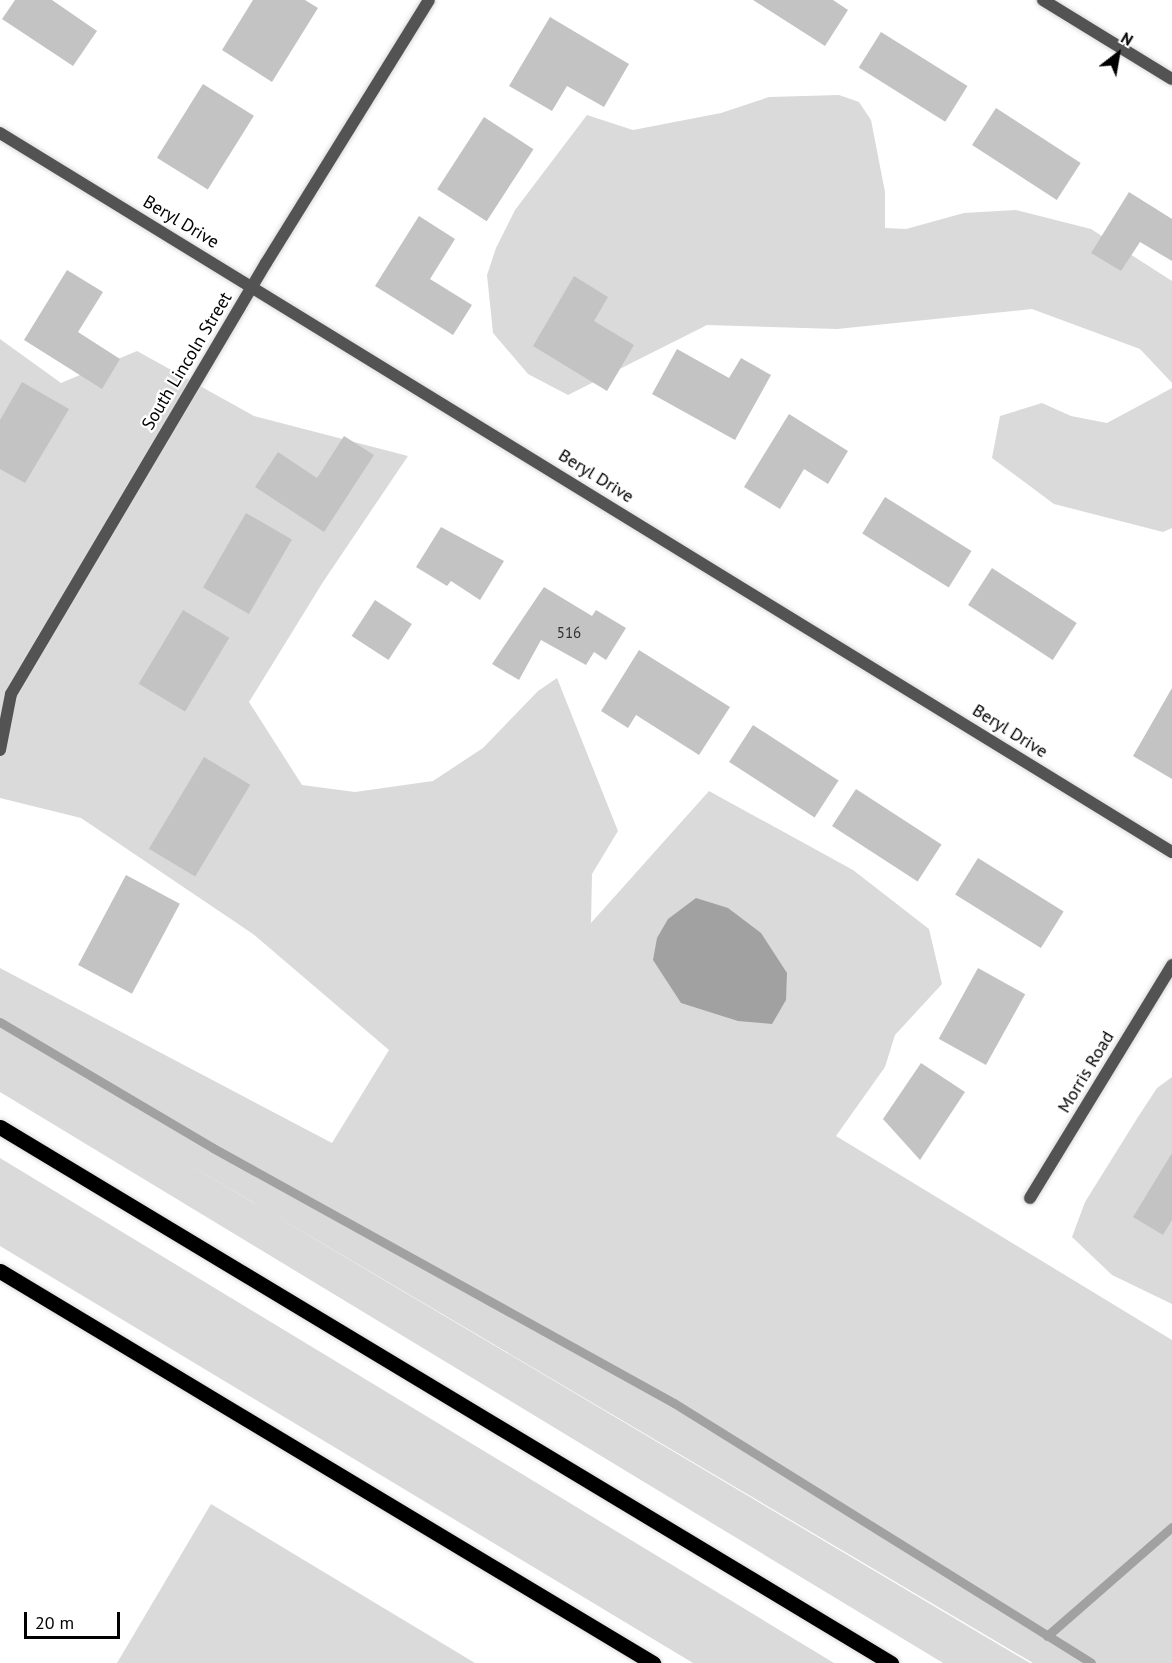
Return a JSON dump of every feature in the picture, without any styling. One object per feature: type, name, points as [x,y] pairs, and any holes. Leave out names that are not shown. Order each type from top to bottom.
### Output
[{"type":"main road","points":[[0,1127],[891,1663]]},
{"type":"main road","points":[[0,1270],[653,1663]]},
{"type":"street","name":"South Lincoln Street","points":[[0,750],[11,694],[253,286],[429,0]]},
{"type":"street","points":[[1043,0],[1172,79]]},
{"type":"street","name":"Beryl Drive","points":[[0,133],[253,286],[1172,852]]},
{"type":"street","name":"Morris Road","points":[[1030,1198],[1172,965]]},
{"type":"shaded area","points":[[839,95],[859,102],[871,120],[885,192],[885,228],[906,229],[964,213],[1016,210],[1091,229],[1172,281],[1172,383],[1140,349],[1032,309],[837,329],[707,325],[568,395],[528,374],[493,333],[487,275],[496,248],[515,210],[587,115],[633,130],[721,113],[769,97]]},
{"type":"shaded area","points":[[0,339],[61,383],[137,351],[254,416],[408,456],[323,582],[249,702],[302,785],[355,792],[433,781],[483,748],[538,691],[557,678],[618,831],[592,874],[591,923],[709,791],[853,870],[929,929],[942,984],[895,1035],[885,1067],[836,1136],[1172,1340],[1172,1663],[1033,1663],[156,1145],[1030,1663],[943,1663],[0,1092],[0,968],[332,1143],[389,1050],[253,934],[81,818],[0,798]]},
{"type":"shaded area","points":[[1172,388],[1172,528],[1163,532],[1054,504],[992,458],[1000,416],[1042,403],[1071,416],[1107,423]]},
{"type":"shaded area","points":[[696,898],[728,908],[761,933],[787,973],[786,1000],[772,1024],[738,1021],[681,1003],[653,960],[657,938],[668,919]]},
{"type":"shaded area","points":[[1172,1077],[1172,1304],[1112,1275],[1072,1237],[1085,1202],[1138,1117],[1157,1088]]},
{"type":"shaded area","points":[[0,1158],[834,1663],[693,1663],[0,1246]]},
{"type":"shaded area","points":[[211,1504],[475,1663],[117,1663]]},
{"type":"building","points":[[15,0],[52,0],[97,31],[73,66],[2,19]]},
{"type":"building","points":[[253,0],[305,0],[318,8],[272,82],[222,50]]},
{"type":"building","points":[[753,0],[833,0],[848,10],[825,46]]},
{"type":"building","points":[[550,17],[629,64],[604,107],[567,86],[552,111],[509,86]]},
{"type":"building","points":[[881,32],[968,86],[945,122],[859,68]]},
{"type":"building","points":[[203,84],[254,116],[208,190],[157,158]]},
{"type":"building","points":[[996,108],[1081,163],[1057,200],[972,145]]},
{"type":"building","points":[[484,117],[533,149],[487,221],[437,189]]},
{"type":"building","points":[[1129,192],[1172,219],[1172,261],[1140,242],[1121,271],[1091,253]]},
{"type":"building","points":[[419,216],[455,239],[430,279],[472,305],[453,335],[375,286]]},
{"type":"building","points":[[67,270],[103,292],[78,332],[120,359],[102,389],[24,340]]},
{"type":"building","points":[[574,276],[608,297],[594,321],[634,345],[607,391],[533,346]]},
{"type":"building","points":[[677,349],[729,378],[741,358],[771,375],[735,440],[652,394]]},
{"type":"building","points":[[22,382],[69,409],[25,483],[0,469],[0,420]]},
{"type":"building","points":[[789,414],[848,451],[828,484],[804,469],[780,509],[744,487]]},
{"type":"building","points":[[344,436],[374,455],[324,532],[255,487],[278,452],[317,478]]},
{"type":"building","points":[[885,497],[972,551],[949,588],[862,533]]},
{"type":"building","points":[[246,513],[292,540],[249,614],[203,587]]},
{"type":"building","points":[[441,527],[504,561],[480,600],[451,581],[447,586],[416,567]]},
{"type":"building","points":[[992,568],[1077,623],[1053,660],[968,605]]},
{"type":"building","points":[[544,587],[592,616],[596,610],[626,628],[606,660],[594,652],[586,665],[541,640],[519,680],[492,664]]},
{"type":"building","points":[[375,600],[412,624],[388,660],[352,636]]},
{"type":"building","points":[[183,610],[229,638],[185,712],[139,684]]},
{"type":"building","points":[[639,650],[730,707],[699,755],[636,715],[628,728],[601,711]]},
{"type":"building","points":[[1172,688],[1172,779],[1133,756]]},
{"type":"building","points":[[753,725],[839,781],[815,817],[729,762]]},
{"type":"building","points":[[204,757],[250,785],[195,877],[149,849]]},
{"type":"building","points":[[856,789],[942,845],[918,881],[832,826]]},
{"type":"building","points":[[978,858],[1064,912],[1041,948],[955,894]]},
{"type":"building","points":[[126,875],[180,904],[132,994],[78,965]]},
{"type":"building","points":[[978,968],[1025,994],[986,1065],[939,1039]]},
{"type":"building","points":[[921,1063],[965,1092],[920,1160],[883,1119]]},
{"type":"building","points":[[1172,1153],[1172,1220],[1163,1235],[1133,1217]]},
{"type":"waterway","points":[[0,1022],[213,1148],[674,1403],[1091,1663]]},
{"type":"waterway","points":[[1047,1636],[1172,1527]]}]
